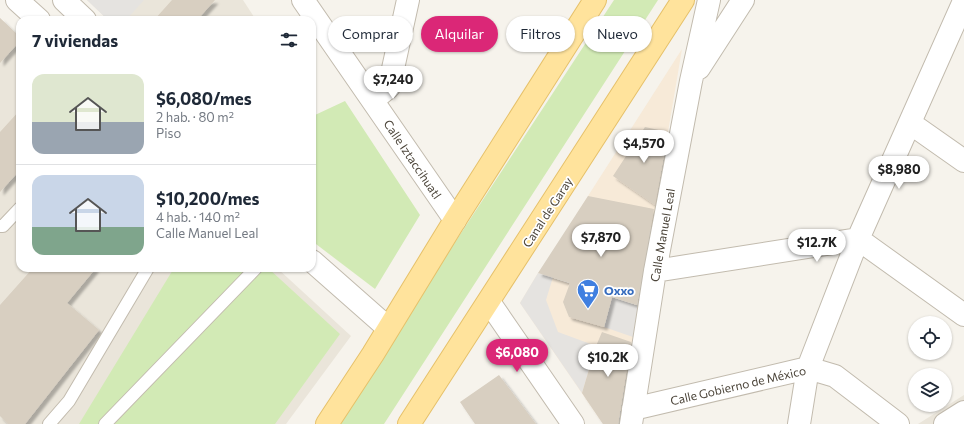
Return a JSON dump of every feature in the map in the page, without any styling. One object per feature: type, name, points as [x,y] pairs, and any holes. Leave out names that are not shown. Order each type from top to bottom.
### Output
[{"type":"main road","points":[[327,424],[373,354],[455,220],[596,0]]},
{"type":"main road","name":"Canal de Garay","points":[[410,424],[684,0]]},
{"type":"street","points":[[17,0],[35,16]]},
{"type":"street","points":[[64,0],[81,16]]},
{"type":"street","name":"Calle Iztaccihuatl","points":[[304,0],[315,16]]},
{"type":"street","points":[[372,100],[388,87],[408,0]]},
{"type":"street","name":"Calle Manuel Leal","points":[[632,416],[655,271],[691,81],[710,0]]},
{"type":"street","points":[[691,81],[743,0]]},
{"type":"street","points":[[799,424],[808,368],[858,239],[964,1]]},
{"type":"street","name":"Calle Iztaccihuatl","points":[[316,18],[455,220]]},
{"type":"street","points":[[910,123],[964,161]]},
{"type":"street","points":[[655,271],[858,239],[964,315]]},
{"type":"street","points":[[316,265],[388,328]]},
{"type":"street","points":[[489,302],[574,424]]},
{"type":"street","name":"Calle Gobierno de México","points":[[632,416],[808,368],[835,376],[898,424]]},
{"type":"street","points":[[945,424],[964,412]]},
{"type":"lane","points":[[0,226],[3,226],[16,212]]},
{"type":"lane","points":[[49,424],[69,401],[146,272]]},
{"type":"lane","points":[[106,424],[252,272]]},
{"type":"shaded area","points":[[87,0],[243,0],[253,16],[104,16]]},
{"type":"shaded area","points":[[87,0],[144,0],[130,16],[104,16]]},
{"type":"shaded area","points":[[0,18],[16,33],[16,272],[281,272],[351,336],[286,424],[0,424]]},
{"type":"shaded area","points":[[682,49],[652,227],[576,215],[588,196]]},
{"type":"shaded area","points":[[538,273],[638,306],[618,424],[603,424],[520,303]]},
{"type":"shaded area","points":[[538,273],[553,277],[546,300],[558,332],[596,346],[582,393],[520,303]]},
{"type":"shaded area","points":[[612,297],[638,306],[633,337],[604,327]]},
{"type":"shaded area","points":[[964,395],[964,424],[918,424],[937,412],[952,412],[952,403]]},
{"type":"green space","points":[[614,0],[658,0],[648,16],[603,16]]},
{"type":"green space","points":[[583,47],[583,52],[624,52],[384,424],[340,424],[442,262]]},
{"type":"green space","points":[[345,101],[420,215],[375,289],[316,244],[316,115]]},
{"type":"green space","points":[[172,272],[272,272],[340,334],[275,424],[79,424]]},
{"type":"building","points":[[172,0],[215,0],[201,16],[158,16]]},
{"type":"building","points":[[0,18],[16,33],[16,45],[0,63]]},
{"type":"building","points":[[16,114],[16,174],[0,192],[0,132]]},
{"type":"building","points":[[645,127],[668,132],[655,205],[613,176]]},
{"type":"building","points":[[588,196],[654,209],[637,305],[612,297],[604,327],[569,317],[563,302],[570,283],[538,273]]},
{"type":"building","points":[[29,272],[93,272],[67,303],[99,330],[25,424],[8,424],[0,416],[0,305]]},
{"type":"building","points":[[602,332],[631,342],[618,424],[603,424],[582,393],[596,346]]},
{"type":"building","points":[[499,375],[536,424],[475,424],[460,402]]},
{"type":"place","name":"Oxxo","points":[[588,310]]}]
